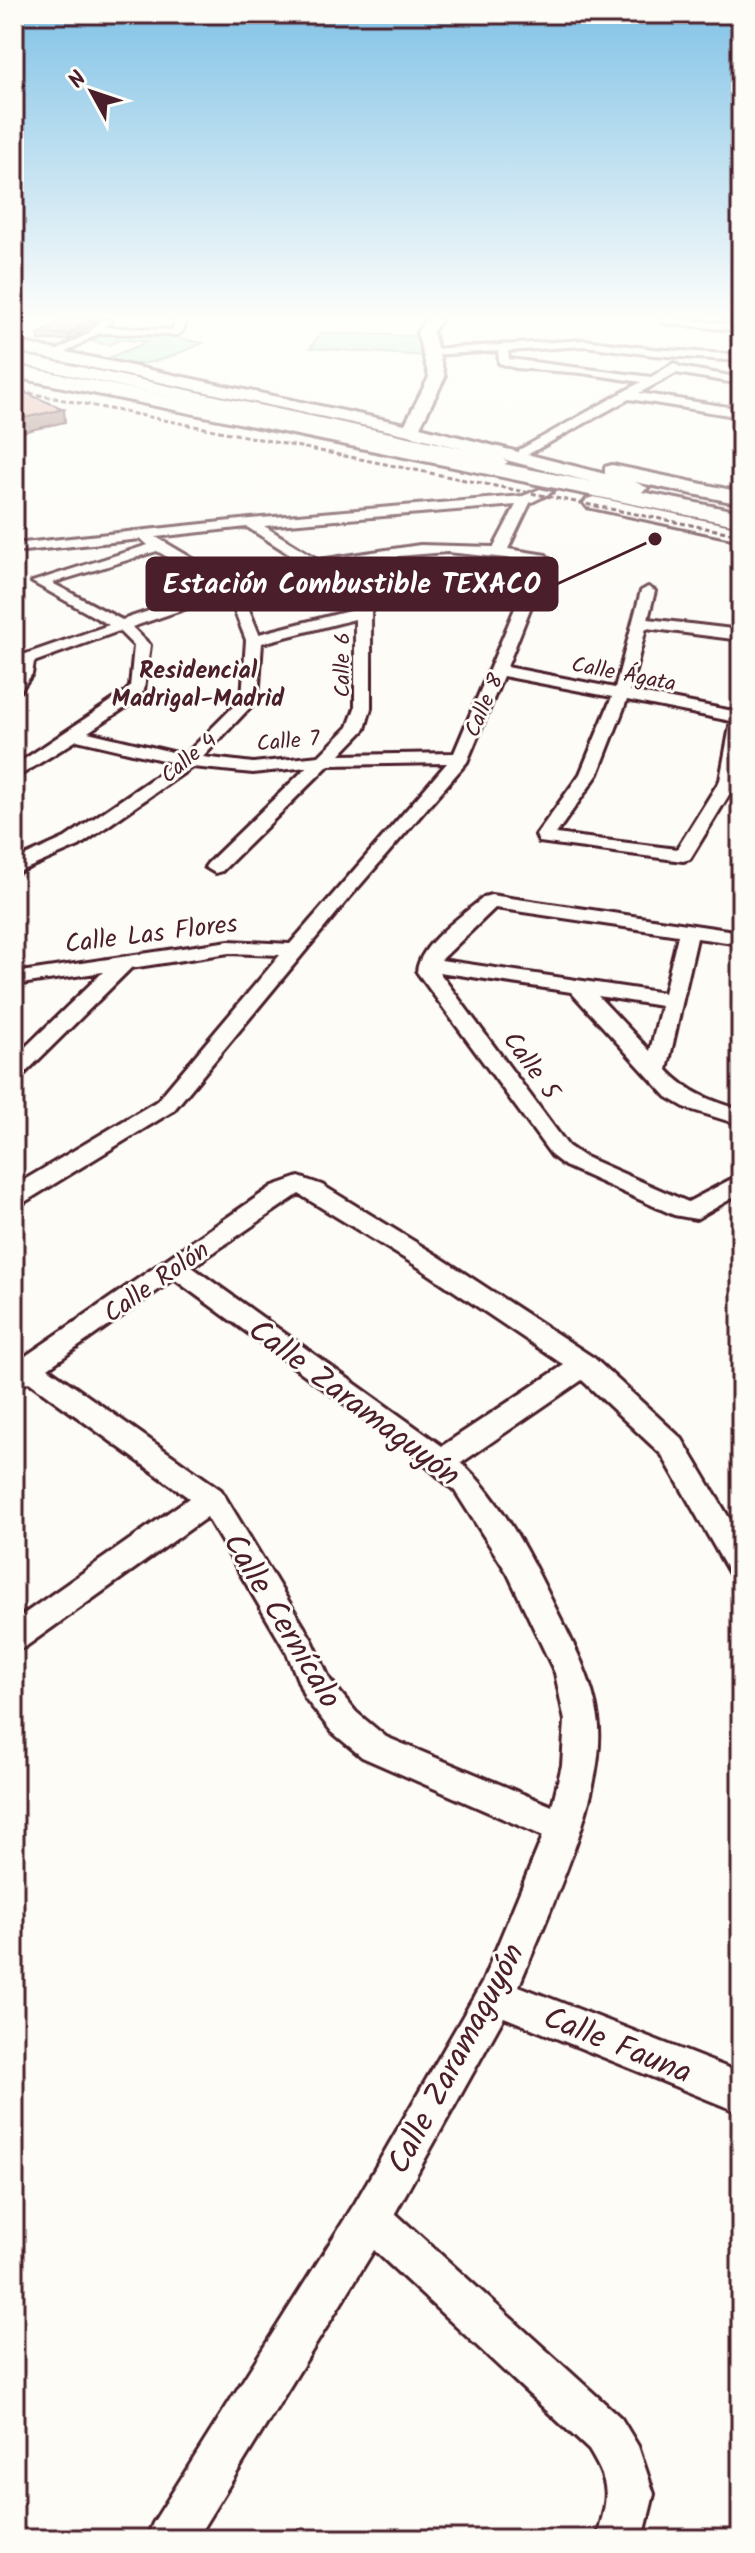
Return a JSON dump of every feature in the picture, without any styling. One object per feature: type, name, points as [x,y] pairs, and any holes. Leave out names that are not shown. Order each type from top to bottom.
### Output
[{"type":"highway","points":[[358,436],[734,504]]},
{"type":"highway","points":[[362,436],[522,464],[551,487],[741,519]]},
{"type":"highway","points":[[694,488],[734,504]]},
{"type":"main road","points":[[309,436],[694,488]]},
{"type":"main road","points":[[374,436],[498,462]]},
{"type":"main road","points":[[428,436],[522,464]]},
{"type":"main road","points":[[433,436],[638,488]]},
{"type":"main road","points":[[551,487],[741,534]]},
{"type":"street","points":[[522,464],[565,436]]},
{"type":"street","points":[[14,548],[152,540],[250,523],[525,500],[551,487]]},
{"type":"street","points":[[499,552],[525,500]]},
{"type":"street","points":[[250,523],[316,565]]},
{"type":"street","points":[[14,774],[120,706],[138,687],[142,645],[123,626],[39,582],[152,540]]},
{"type":"street","points":[[152,540],[233,588]]},
{"type":"street","name":"Calle 8","points":[[14,1197],[165,1106],[461,758],[542,561],[530,555],[423,548],[316,565],[233,588],[123,626],[20,656]]},
{"type":"street","name":"Calle 6","points":[[215,867],[356,729],[363,708],[363,612],[392,553]]},
{"type":"street","name":"Calle 4","points":[[14,868],[72,842],[189,761],[250,699],[254,640],[233,588]]},
{"type":"street","points":[[648,591],[621,695],[589,774],[545,835],[546,838],[683,855],[735,782],[740,716]]},
{"type":"street","points":[[254,640],[363,612]]},
{"type":"street","points":[[640,623],[741,635]]},
{"type":"street","points":[[14,688],[24,674],[20,656]]},
{"type":"street","name":"Calle Ágata","points":[[499,670],[740,716]]},
{"type":"street","name":"Calle 7","points":[[75,734],[189,761],[253,768],[327,760],[461,758]]},
{"type":"street","points":[[671,1001],[427,964],[431,956],[491,901],[741,938]]},
{"type":"street","points":[[657,1069],[689,930]]},
{"type":"street","name":"Calle Las Flores","points":[[14,979],[229,947],[295,950]]},
{"type":"street","points":[[14,1071],[125,962]]},
{"type":"street","name":"Calle 5","points":[[427,964],[428,972],[560,1151],[588,1169],[683,1209],[696,1211],[741,1182]]},
{"type":"street","points":[[577,986],[675,1092],[694,1103],[741,1118]]},
{"type":"street","name":"Calle Rolón","points":[[22,1373],[282,1192],[299,1185],[429,1262],[584,1365]]},
{"type":"street","name":"Calle Zaramaguyón","points":[[169,2539],[370,2218],[496,1995],[564,1828],[579,1765],[582,1721],[571,1673],[520,1568],[465,1483],[442,1461],[176,1268]]},
{"type":"street","points":[[442,1461],[584,1365],[672,1447],[741,1565]]},
{"type":"street","name":"Calle Cernícalo","points":[[22,1373],[211,1498],[301,1649],[317,1688],[344,1722],[374,1747],[564,1828]]},
{"type":"street","points":[[14,1638],[211,1498]]},
{"type":"street","name":"Calle Fauna","points":[[496,1995],[741,2093]]},
{"type":"street","points":[[370,2218],[605,2434],[622,2462],[631,2494],[620,2539]]},
{"type":"railway","points":[[245,436],[741,535]]},
{"type":"place","name":"Estación Combustible TEXACO","points":[[655,539]]},
{"type":"district","name":"Residencial Madrigal-Madrid","points":[[198,684]]}]
